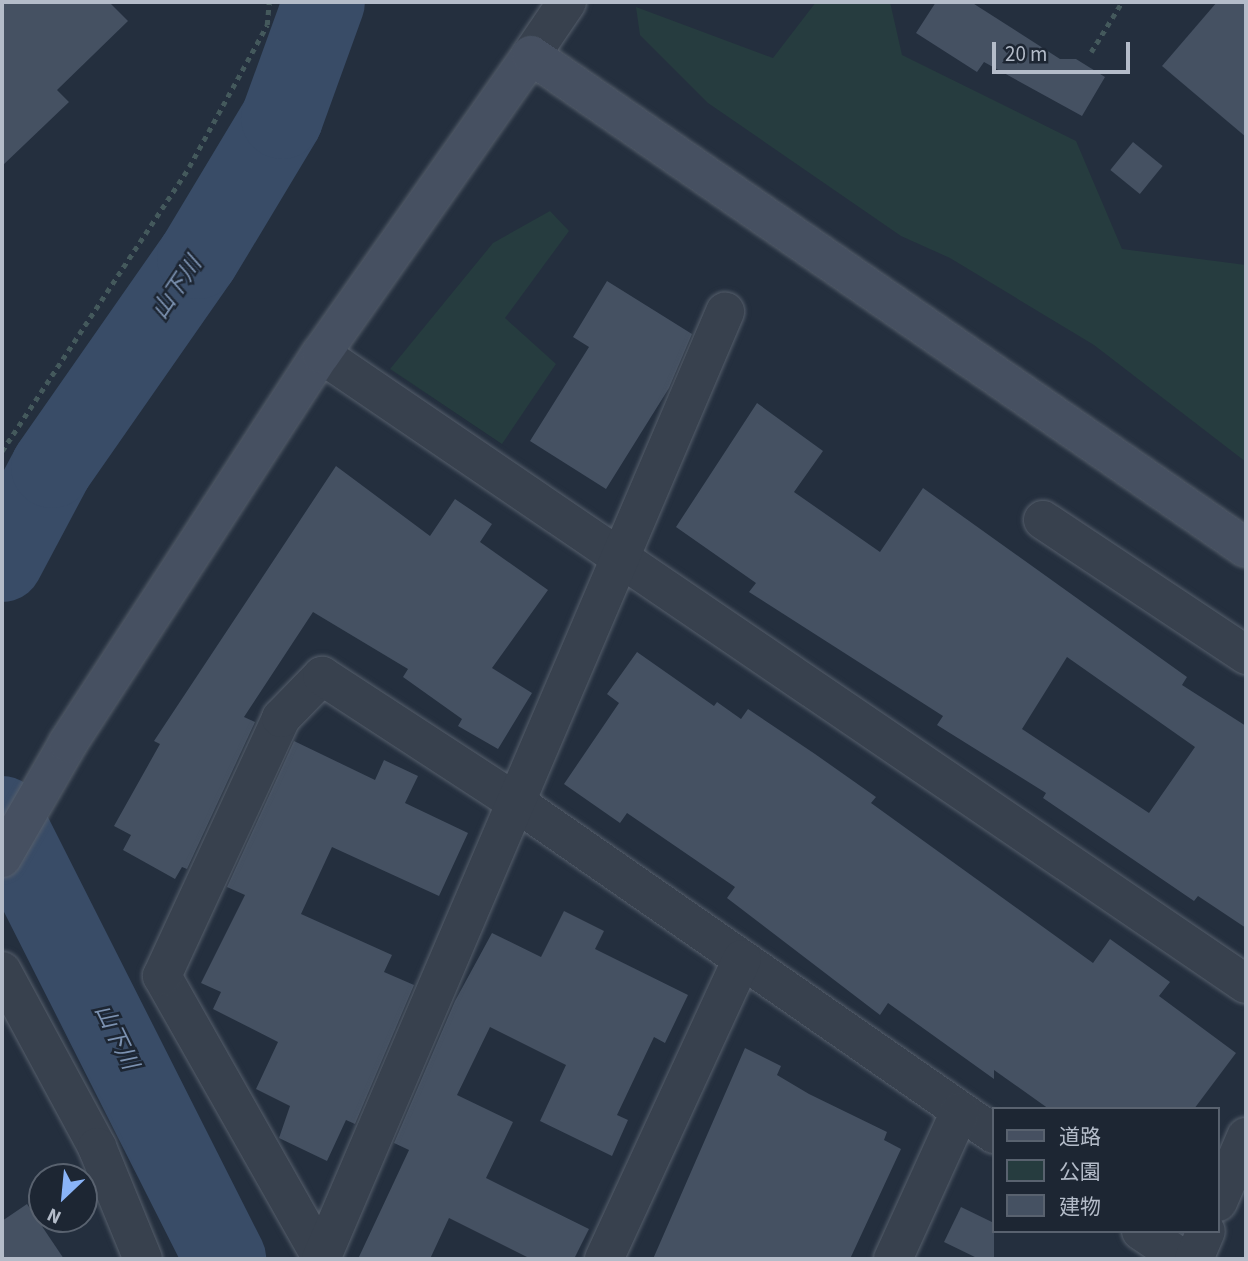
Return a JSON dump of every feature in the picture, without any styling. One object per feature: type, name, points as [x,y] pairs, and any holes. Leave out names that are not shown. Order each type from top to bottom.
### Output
[{"type":"street","points":[[2,858],[68,743],[321,354],[566,2]]},
{"type":"street","points":[[531,55],[1246,548]]},
{"type":"street","points":[[321,1258],[725,312]]},
{"type":"street","points":[[321,354],[618,559],[1246,984]]},
{"type":"street","points":[[1043,520],[1246,655]]},
{"type":"street","points":[[321,1258],[162,976],[281,719],[322,676],[517,803],[992,1133]]},
{"type":"street","points":[[604,1259],[742,959]]},
{"type":"street","points":[[2,971],[97,1147],[143,1259]]},
{"type":"street","points":[[893,1259],[960,1111]]},
{"type":"street","points":[[1220,1197],[1246,1137]]},
{"type":"street","points":[[1144,1233],[1183,1259]]},
{"type":"street","points":[[1194,1259],[1205,1233]]},
{"type":"path","points":[[2,451],[189,167],[267,25],[269,2]]},
{"type":"path","points":[[1091,52],[1122,2]]},
{"type":"green space","points":[[816,2],[890,2],[902,55],[1076,141],[1122,249],[1246,265],[1246,462],[1094,345],[950,258],[901,236],[708,103],[640,35],[636,7],[773,58]]},
{"type":"green space","points":[[550,211],[569,231],[505,318],[556,364],[502,444],[390,369],[493,243]]},
{"type":"building","points":[[2,2],[109,2],[128,21],[57,90],[69,102],[2,166]]},
{"type":"building","points":[[936,2],[971,2],[1060,59],[1076,59],[1105,77],[1082,116],[984,62],[977,72],[916,33]]},
{"type":"building","points":[[1217,2],[1246,2],[1246,137],[1162,66]]},
{"type":"building","points":[[1133,142],[1163,166],[1140,194],[1110,170]]},
{"type":"building","points":[[607,281],[692,334],[669,388],[606,489],[530,441],[589,347],[573,337]]},
{"type":"building","points":[[757,403],[823,451],[794,492],[880,552],[923,488],[1187,677],[1182,685],[1246,726],[1246,928],[1198,896],[1194,901],[1043,798],[1046,793],[937,725],[943,716],[749,592],[756,583],[676,527]],"holes":[[[1067,657],[1195,747],[1149,813],[1022,729]]]},
{"type":"building","points":[[336,466],[430,536],[455,499],[492,524],[480,542],[548,590],[492,668],[532,693],[498,749],[458,726],[462,719],[403,677],[408,669],[313,612],[244,717],[255,722],[187,869],[182,867],[175,879],[123,850],[131,835],[114,826],[160,744],[154,741]]},
{"type":"building","points":[[637,652],[714,706],[717,702],[741,719],[748,709],[876,797],[871,803],[1093,963],[1110,939],[1170,982],[1159,996],[1236,1053],[1196,1107],[1046,1107],[994,1070],[994,1079],[888,1003],[880,1015],[727,898],[735,887],[627,813],[620,823],[564,784],[619,703],[607,694]]},
{"type":"building","points":[[294,741],[375,780],[384,760],[418,776],[405,803],[468,833],[439,896],[332,847],[301,914],[392,955],[384,972],[414,985],[355,1124],[346,1120],[327,1161],[279,1138],[290,1106],[256,1089],[278,1042],[213,1009],[221,992],[201,983],[245,895],[227,887]]},
{"type":"building","points":[[564,911],[604,931],[595,949],[688,995],[665,1043],[654,1037],[617,1115],[628,1120],[612,1156],[540,1121],[566,1065],[490,1027],[457,1095],[513,1122],[486,1178],[589,1229],[574,1259],[531,1259],[449,1218],[430,1259],[358,1259],[409,1150],[394,1143],[455,1001],[492,933],[541,957]]},
{"type":"building","points":[[745,1048],[781,1066],[777,1075],[809,1094],[887,1132],[884,1140],[901,1149],[850,1259],[653,1259]]},
{"type":"building","points":[[27,1204],[28,1233],[47,1233],[64,1259],[2,1259],[2,1221]]},
{"type":"building","points":[[961,1207],[992,1222],[994,1259],[979,1259],[944,1242]]},
{"type":"waterway","name":"山下川","points":[[2,561],[52,467],[198,258],[282,118],[324,2]]},
{"type":"waterway","name":"山下川","points":[[2,817],[225,1259]]}]
